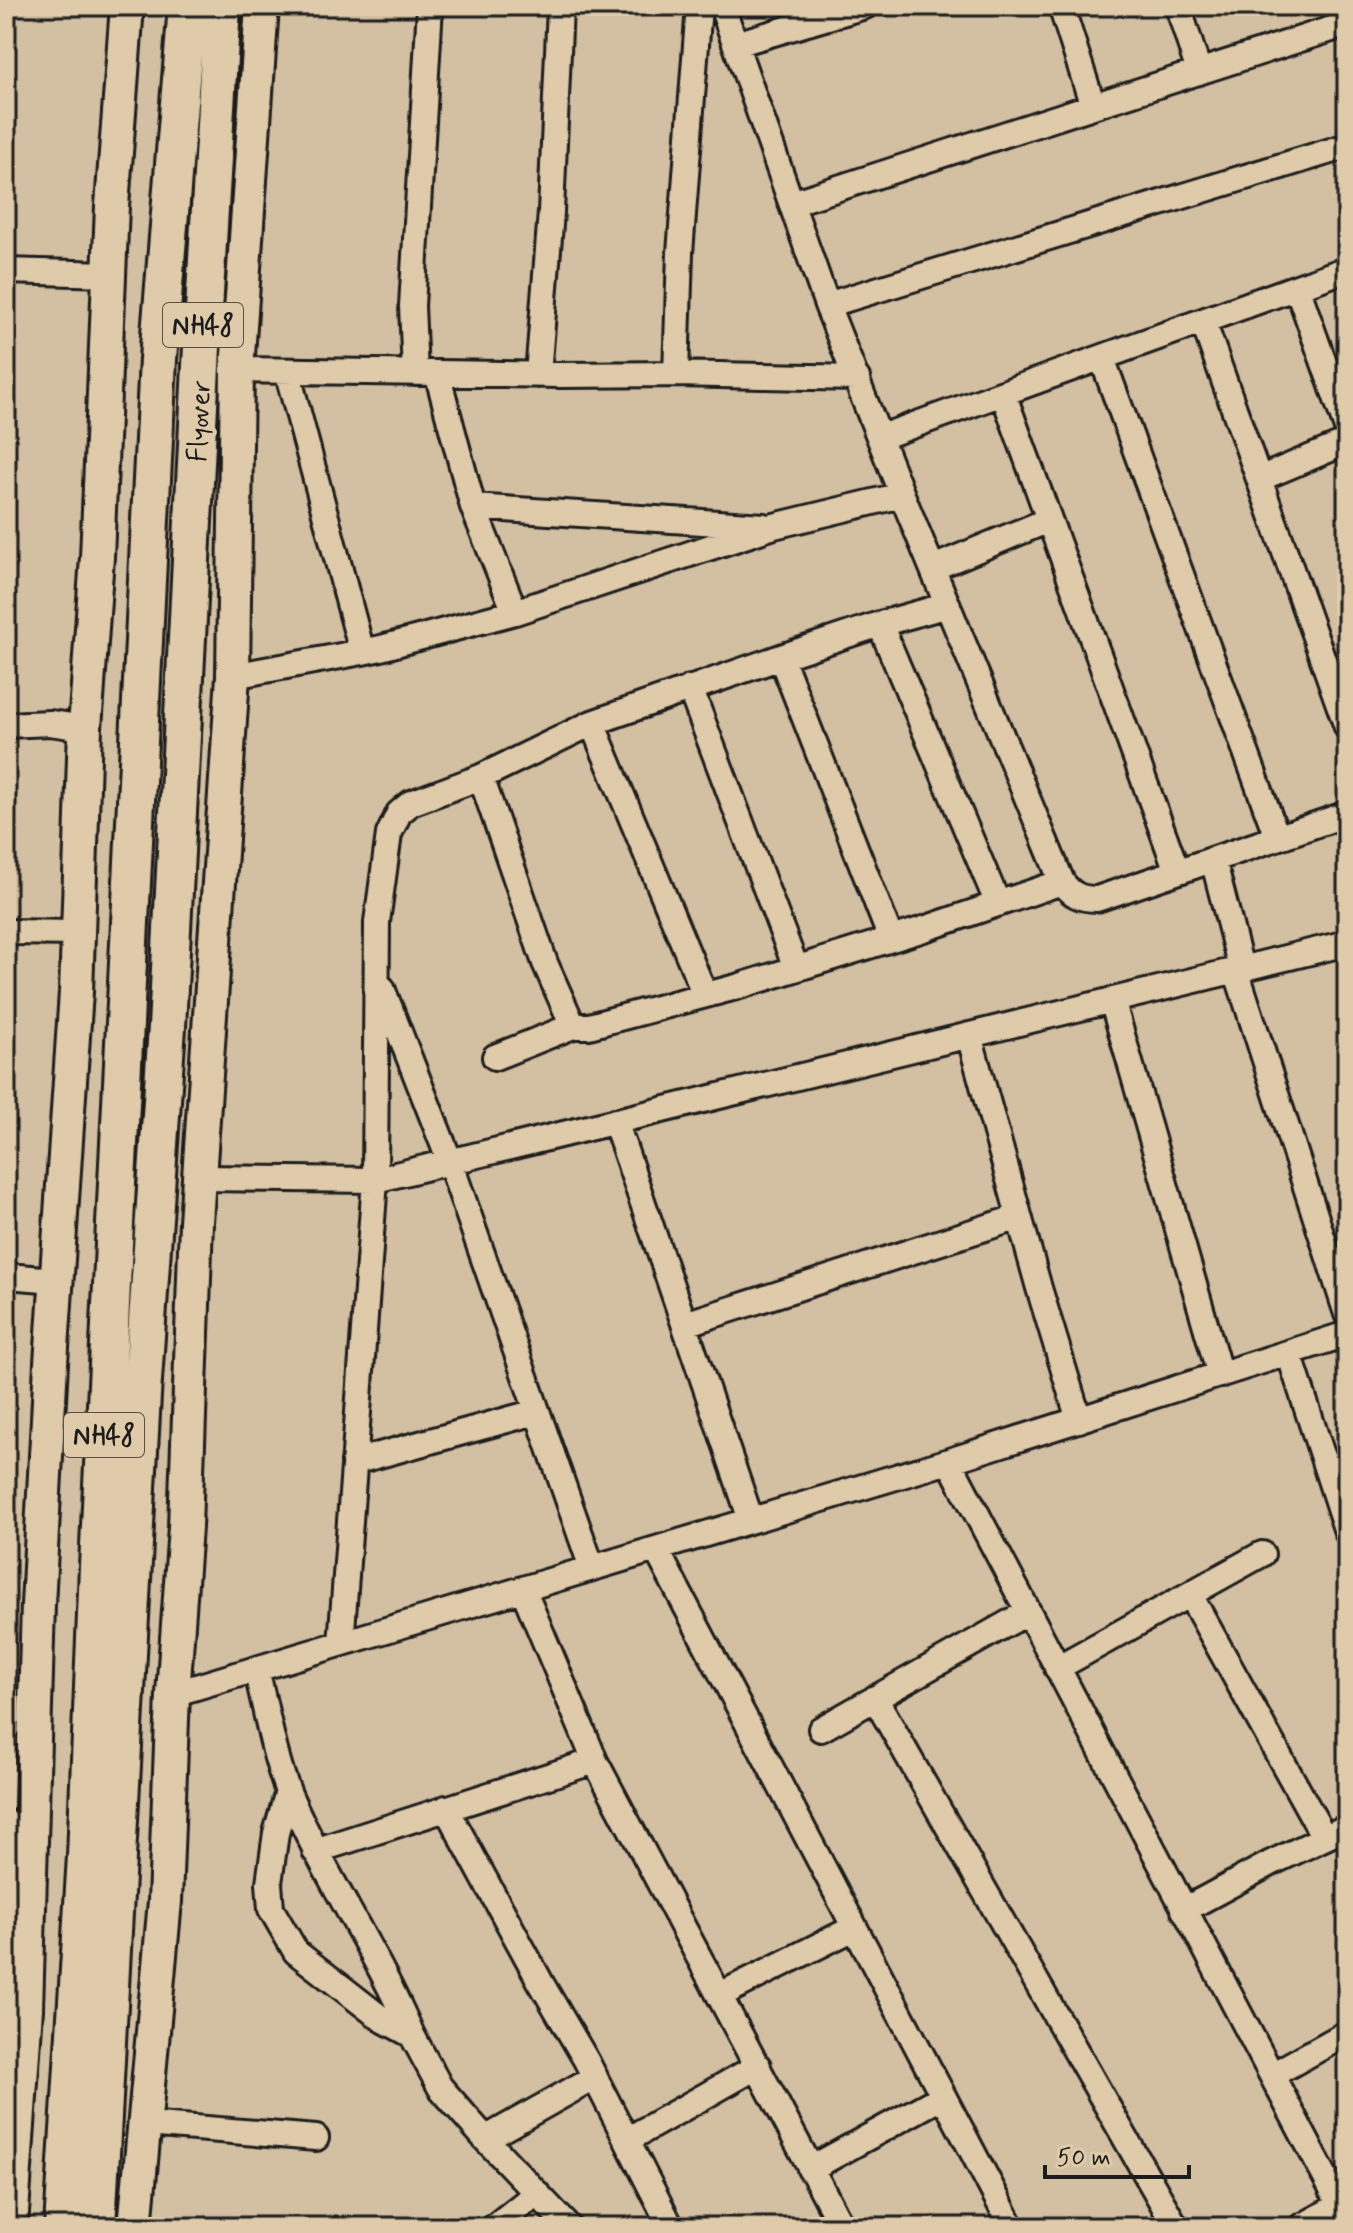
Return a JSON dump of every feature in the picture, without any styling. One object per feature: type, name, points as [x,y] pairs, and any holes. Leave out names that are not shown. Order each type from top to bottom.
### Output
[{"type":"highway","name":"Flyover","points":[[63,2227],[86,1856],[158,359],[187,6]]},
{"type":"highway","name":"Flyover","points":[[97,2227],[142,1395],[167,1027],[222,6]]},
{"type":"main road","points":[[11,2227],[11,2148],[26,2009],[38,1605],[76,992],[85,728],[97,557],[112,206],[127,6]]},
{"type":"main road","points":[[135,2227],[165,1901],[173,1694],[185,1527],[196,1222],[233,676],[237,370],[262,6]]},
{"type":"street","points":[[430,6],[412,306],[426,373],[473,507],[515,612]]},
{"type":"street","points":[[538,375],[551,212],[560,6]]},
{"type":"street","points":[[676,374],[680,253],[699,6]]},
{"type":"street","points":[[722,6],[827,305],[902,495],[1062,882],[1070,893],[1083,899],[1097,899],[1347,814]]},
{"type":"street","points":[[736,44],[865,6]]},
{"type":"street","points":[[1061,6],[1093,106]]},
{"type":"street","points":[[1178,6],[1199,72]]},
{"type":"street","points":[[792,203],[1347,24]]},
{"type":"street","points":[[827,305],[1347,146]]},
{"type":"street","points":[[881,437],[1347,269]]},
{"type":"street","points":[[6,271],[109,274]]},
{"type":"street","points":[[1297,287],[1347,428]]},
{"type":"street","points":[[1203,321],[1347,727]]},
{"type":"street","points":[[1102,358],[1277,837]]},
{"type":"street","points":[[237,370],[857,378]]},
{"type":"street","points":[[287,371],[362,652]]},
{"type":"street","points":[[1003,393],[1177,871]]},
{"type":"street","points":[[1259,479],[1347,442]]},
{"type":"street","points":[[233,676],[381,648],[515,612],[774,526],[902,495]]},
{"type":"street","points":[[473,507],[774,526]]},
{"type":"street","points":[[933,568],[1049,520]]},
{"type":"street","points":[[341,1644],[375,1180],[377,922],[389,834],[399,813],[411,803],[481,777],[592,723],[880,624],[948,605]]},
{"type":"street","points":[[880,624],[998,904]]},
{"type":"street","points":[[781,657],[891,939]]},
{"type":"street","points":[[690,688],[796,968]]},
{"type":"street","points":[[6,725],[50,723],[85,728]]},
{"type":"street","points":[[592,723],[705,995]]},
{"type":"street","points":[[481,777],[545,963],[573,1026]]},
{"type":"street","points":[[1213,859],[1239,969],[1347,1314]]},
{"type":"street","points":[[495,1057],[573,1026],[589,1026],[705,995],[891,939],[1062,882]]},
{"type":"street","points":[[6,932],[78,933]]},
{"type":"street","points":[[201,1178],[375,1180],[1347,943]]},
{"type":"street","points":[[376,974],[450,1162],[592,1568]]},
{"type":"street","points":[[1112,1000],[1220,1375]]},
{"type":"street","points":[[969,1035],[1079,1420]]},
{"type":"street","points":[[615,1121],[751,1520]]},
{"type":"street","points":[[685,1324],[1019,1217]]},
{"type":"street","points":[[6,1276],[57,1280]]},
{"type":"street","points":[[173,1694],[949,1461],[1347,1334]]},
{"type":"street","points":[[1289,1353],[1347,1532]]},
{"type":"street","points":[[354,1462],[536,1412]]},
{"type":"street","points":[[949,1461],[1184,1910],[1344,2204],[1301,2227]]},
{"type":"street","points":[[656,1549],[1012,2227]]},
{"type":"street","points":[[1057,1668],[1262,1554]]},
{"type":"street","points":[[523,1589],[595,1761],[842,2227]]},
{"type":"street","points":[[1190,1595],[1324,1837]]},
{"type":"street","points":[[821,1729],[1028,1612]]},
{"type":"street","points":[[256,1669],[288,1791],[315,1851],[397,2000],[440,2087],[569,2227]]},
{"type":"street","points":[[875,1698],[1176,2227]]},
{"type":"street","points":[[315,1851],[595,1761]]},
{"type":"street","points":[[288,1791],[274,1846],[269,1883],[271,1909],[296,1952],[382,2019],[412,2035]]},
{"type":"street","points":[[446,1808],[595,2077],[671,2227]]},
{"type":"street","points":[[6,1822],[31,1844]]},
{"type":"street","points":[[1184,1910],[1271,1863],[1347,1827]]},
{"type":"street","points":[[720,1995],[854,1928]]},
{"type":"street","points":[[1272,2075],[1347,2033]]},
{"type":"street","points":[[627,2140],[758,2066]]},
{"type":"street","points":[[485,2139],[595,2077]]},
{"type":"street","points":[[810,2169],[943,2096]]},
{"type":"street","points":[[146,2124],[316,2138]]},
{"type":"street","points":[[494,2227],[537,2193]]}]
